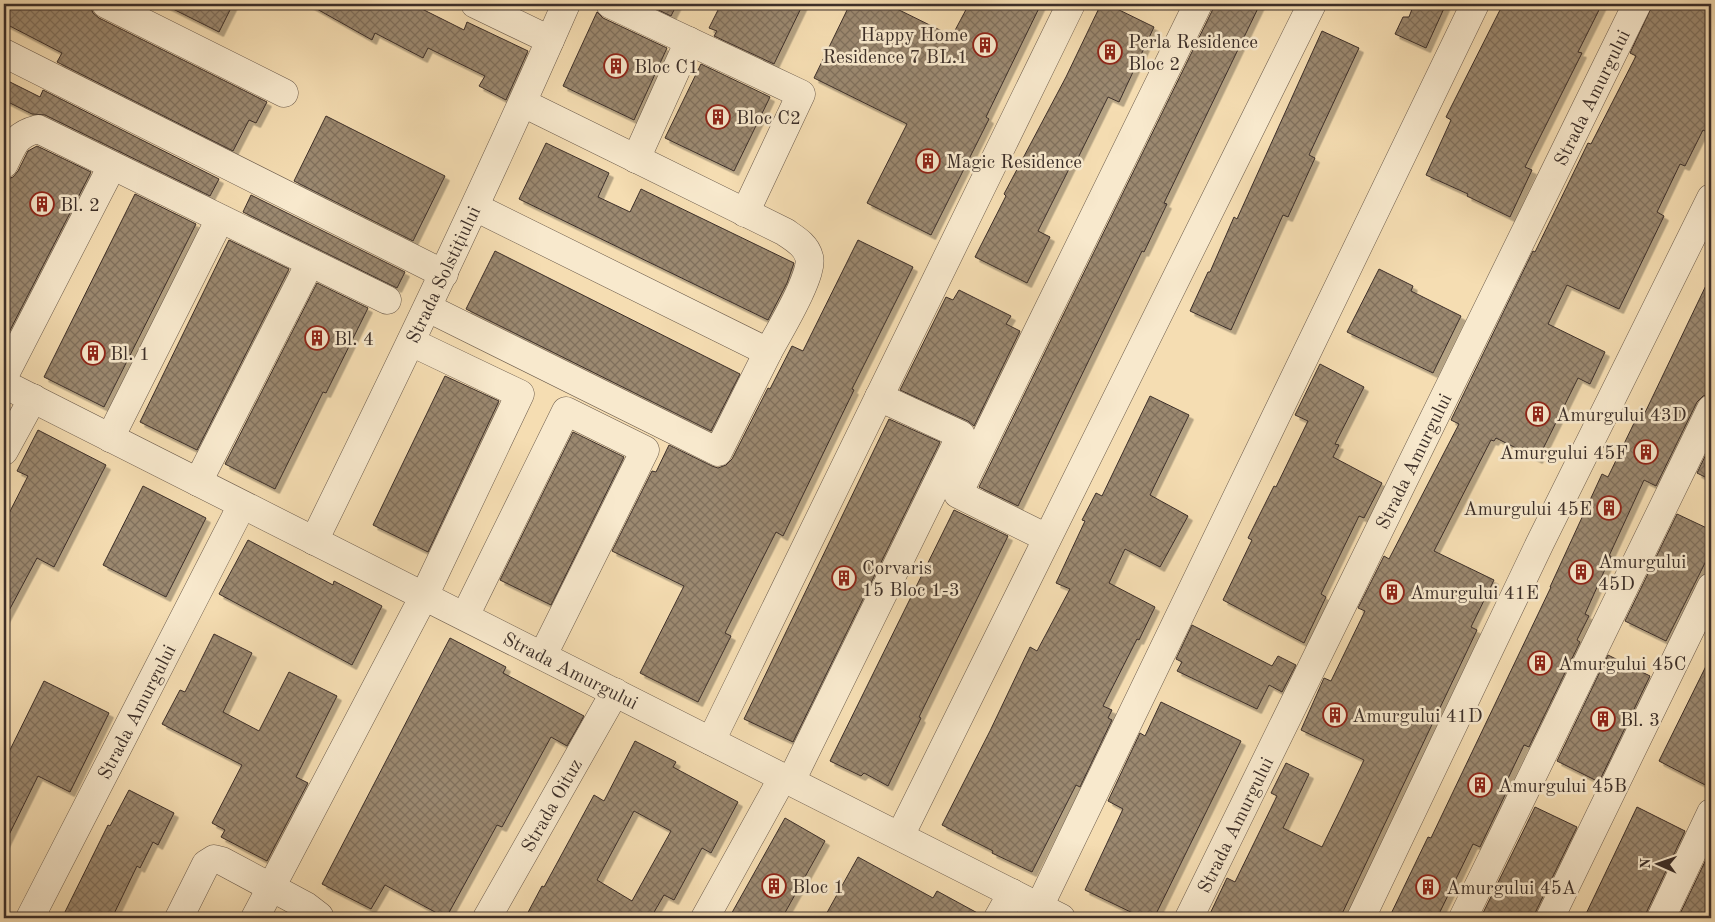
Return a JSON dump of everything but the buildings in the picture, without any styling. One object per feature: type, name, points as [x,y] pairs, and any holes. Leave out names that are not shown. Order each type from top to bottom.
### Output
[{"type":"street","points":[[106,4],[284,93]]},
{"type":"street","points":[[475,4],[550,40]]},
{"type":"street","name":"Strada Solstițiului","points":[[314,541],[444,274],[523,103],[566,4]]},
{"type":"street","points":[[610,4],[801,94],[745,213]]},
{"type":"street","points":[[712,741],[1071,4]]},
{"type":"street","points":[[1047,538],[958,494],[1198,4]]},
{"type":"street","points":[[900,836],[1312,4]]},
{"type":"street","name":"Strada Amurgului","points":[[4,384],[1050,913],[1475,4]]},
{"type":"street","name":"Strada Amurgului","points":[[1189,918],[1637,4]]},
{"type":"street","points":[[636,159],[689,41]]},
{"type":"street","points":[[4,53],[444,274]]},
{"type":"street","points":[[428,308],[718,452],[804,284],[811,266],[809,256],[800,242],[785,232],[523,103]]},
{"type":"street","points":[[4,164],[18,137],[38,129],[387,300]]},
{"type":"street","points":[[4,376],[112,166]]},
{"type":"street","points":[[1362,918],[1536,552],[1711,198]]},
{"type":"street","points":[[475,207],[768,352]]},
{"type":"street","points":[[110,438],[220,219]]},
{"type":"street","points":[[198,482],[310,263]]},
{"type":"street","points":[[255,918],[424,596],[520,394],[411,342]]},
{"type":"street","points":[[705,918],[787,779],[961,436],[879,397]]},
{"type":"street","points":[[4,451],[33,398]]},
{"type":"street","points":[[1463,918],[1711,409]]},
{"type":"street","points":[[465,616],[566,410],[645,450],[543,655]]},
{"type":"street","name":"Strada Amurgului","points":[[30,918],[242,505]]},
{"type":"street","points":[[1550,918],[1711,587]]},
{"type":"street","name":"Strada Oituz","points":[[487,918],[615,692]]},
{"type":"street","points":[[1661,918],[1711,814]]},
{"type":"street","points":[[179,918],[206,864],[214,859],[222,860],[306,906],[319,918]]},
{"type":"street","points":[[998,918],[1012,893]]},
{"type":"place","name":"Happy Home Residence 7 BL.1","points":[[985,45]]},
{"type":"place","name":"Perla Residence Bloc 2","points":[[1110,52]]},
{"type":"place","name":"Bloc C1","points":[[616,66]]},
{"type":"place","name":"Bloc C2","points":[[718,117]]},
{"type":"place","name":"Magic Residence","points":[[928,161]]},
{"type":"place","name":"Bl. 2","points":[[42,204]]},
{"type":"place","name":"Bl. 4","points":[[317,338]]},
{"type":"place","name":"Bl. 1","points":[[93,353]]},
{"type":"place","name":"Amurgului 43D","points":[[1538,414]]},
{"type":"place","name":"Amurgului 45F","points":[[1646,452]]},
{"type":"place","name":"Amurgului 45E","points":[[1609,508]]},
{"type":"place","name":"Amurgului 45D","points":[[1581,572]]},
{"type":"place","name":"Corvaris 15 Bloc 1-3","points":[[844,578]]},
{"type":"place","name":"Amurgului 41E","points":[[1392,592]]},
{"type":"place","name":"Amurgului 45C","points":[[1540,663]]},
{"type":"place","name":"Amurgului 41D","points":[[1335,715]]},
{"type":"place","name":"Bl. 3","points":[[1603,719]]},
{"type":"place","name":"Amurgului 45B","points":[[1480,785]]},
{"type":"place","name":"Bloc 1","points":[[774,886]]},
{"type":"place","name":"Amurgului 45A","points":[[1428,887]]}]
